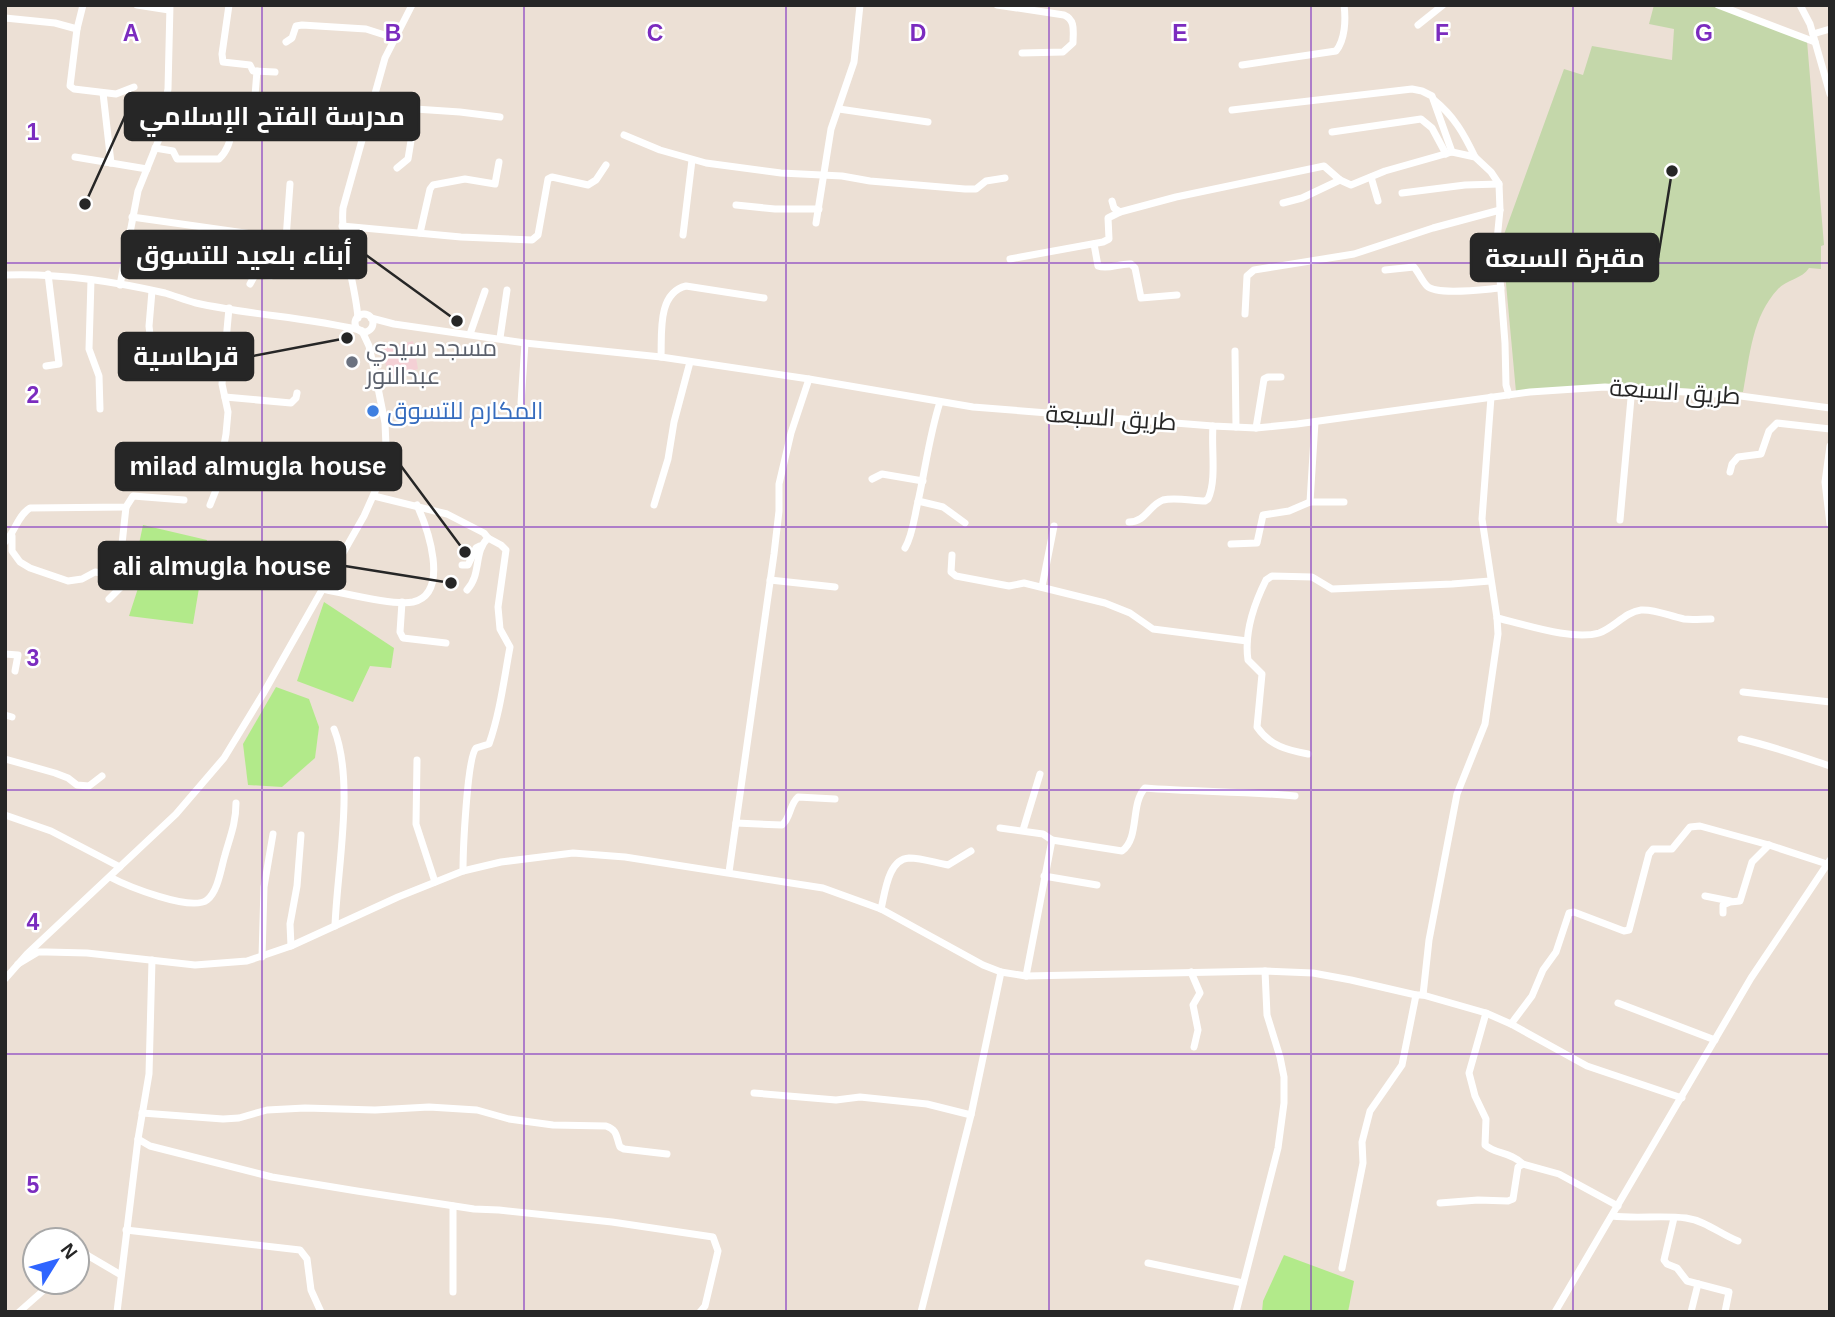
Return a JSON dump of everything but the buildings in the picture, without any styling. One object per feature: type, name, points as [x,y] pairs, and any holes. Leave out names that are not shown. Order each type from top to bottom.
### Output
[{"type":"street","points":[[83,5],[76,29],[69,86],[74,89],[116,94],[134,88]]},
{"type":"street","points":[[120,285],[138,191],[159,139],[168,89],[169,8],[137,5]]},
{"type":"street","points":[[229,5],[223,62],[250,65],[252,71],[275,72]]},
{"type":"street","points":[[5,979],[188,803],[224,758],[336,565],[382,478],[386,446],[385,423],[369,346],[356,324],[356,297],[344,247],[342,226],[347,193],[385,58],[412,5]]},
{"type":"street","points":[[816,223],[831,129],[854,62],[860,5]]},
{"type":"street","points":[[997,5],[1070,17],[1073,24],[1073,43],[1063,52],[1022,53]]},
{"type":"street","points":[[1242,65],[1336,51],[1341,43],[1345,21],[1344,5]]},
{"type":"street","points":[[1418,25],[1443,5]]},
{"type":"street","points":[[1718,5],[1814,38],[1830,29]]},
{"type":"street","points":[[1800,5],[1814,38],[1830,94]]},
{"type":"street","points":[[5,18],[55,23],[76,29]]},
{"type":"street","points":[[286,43],[292,38],[296,26],[302,25],[366,29],[394,38]]},
{"type":"street","points":[[254,108],[257,71]]},
{"type":"street","points":[[1232,110],[1412,89],[1429,93],[1451,114],[1475,157],[1492,172],[1499,184],[1497,240],[1506,385],[1509,395]]},
{"type":"street","points":[[103,93],[111,163]]},
{"type":"street","points":[[1434,100],[1449,153]]},
{"type":"street","points":[[155,148],[173,150],[177,159],[219,159],[230,144],[234,120],[238,113],[254,108],[370,108],[460,112],[500,117]]},
{"type":"street","points":[[839,109],[928,122]]},
{"type":"street","points":[[397,168],[408,159],[416,110]]},
{"type":"street","points":[[1332,132],[1421,119],[1432,128],[1449,153]]},
{"type":"street","points":[[624,135],[692,160],[774,173],[822,174],[902,185],[965,189],[976,189],[986,181],[1005,178]]},
{"type":"street","points":[[1010,259],[1109,239],[1108,218],[1120,212],[1176,197],[1324,166],[1340,180],[1352,185],[1449,153],[1475,157]]},
{"type":"street","points":[[75,157],[147,169]]},
{"type":"street","points":[[683,236],[692,160]]},
{"type":"street","points":[[420,233],[433,185],[466,179],[495,184],[499,162]]},
{"type":"street","points":[[342,226],[534,239],[538,234],[548,179],[552,177],[588,185],[596,180],[606,165]]},
{"type":"street","points":[[1371,177],[1378,201]]},
{"type":"street","points":[[1283,204],[1340,180]]},
{"type":"street","points":[[250,284],[255,275],[271,276],[277,272],[289,184]]},
{"type":"street","points":[[1402,193],[1465,185],[1499,184]]},
{"type":"street","points":[[1112,201],[1114,208],[1120,212]]},
{"type":"street","points":[[736,205],[818,208]]},
{"type":"street","points":[[1245,314],[1247,276],[1254,270],[1354,254],[1500,210]]},
{"type":"street","points":[[132,217],[344,247]]},
{"type":"street","points":[[1094,244],[1098,266],[1101,268],[1123,263],[1131,264],[1135,268],[1141,298],[1177,295]]},
{"type":"street","points":[[1385,270],[1414,267],[1426,286],[1444,291],[1501,288]]},
{"type":"street","points":[[5,275],[48,274],[91,280],[195,302],[361,331],[394,324]]},
{"type":"street","points":[[46,366],[59,364],[48,274]]},
{"type":"street","points":[[91,280],[89,349],[99,376],[100,409]]},
{"type":"street","points":[[661,357],[664,307],[669,297],[680,288],[686,286],[764,298]]},
{"type":"street","points":[[500,338],[507,290]]},
{"type":"street","points":[[152,291],[149,326],[154,371]]},
{"type":"street","points":[[470,334],[485,291]]},
{"type":"street","points":[[356,297],[371,317],[369,346]]},
{"type":"street","points":[[210,505],[224,454],[228,412],[222,384],[229,308]]},
{"type":"street","points":[[338,325],[362,314],[394,324]]},
{"type":"street","name":"طريق السبعة","points":[[394,324],[525,343],[661,357],[1000,410],[1236,427],[1256,428],[1315,422],[1562,389],[1632,387],[1733,394],[1830,408]]},
{"type":"street","points":[[521,402],[525,343]]},
{"type":"street","points":[[1235,351],[1236,427]]},
{"type":"street","points":[[654,505],[668,459],[674,422],[690,362]]},
{"type":"street","points":[[1256,428],[1264,379],[1281,377]]},
{"type":"street","points":[[729,872],[779,511],[779,484],[809,379]]},
{"type":"street","points":[[1620,520],[1632,387]]},
{"type":"street","points":[[225,397],[291,403],[297,393]]},
{"type":"street","points":[[1342,1268],[1363,1163],[1362,1142],[1370,1111],[1402,1065],[1419,995],[1451,820],[1463,776],[1485,724],[1497,634],[1482,519],[1491,397]]},
{"type":"street","points":[[905,548],[910,537],[933,422],[940,402]]},
{"type":"street","points":[[1310,502],[1315,422]]},
{"type":"street","points":[[1730,472],[1738,457],[1761,454],[1769,431],[1777,423],[1830,429]]},
{"type":"street","points":[[1129,522],[1140,520],[1165,500],[1208,499],[1213,477],[1213,425]]},
{"type":"street","points":[[1830,446],[1825,482],[1830,524]]},
{"type":"street","points":[[872,479],[882,474],[923,481]]},
{"type":"street","points":[[108,599],[123,586],[134,549],[122,544],[126,507],[133,496],[184,500]]},
{"type":"street","points":[[374,496],[459,518],[506,550],[498,607],[500,631],[510,647],[498,717],[489,744],[476,748],[471,757],[463,871]]},
{"type":"street","points":[[918,501],[943,507],[965,523]]},
{"type":"street","points":[[1231,544],[1257,543],[1263,515],[1289,511],[1310,502],[1345,502]]},
{"type":"street","points":[[322,589],[402,602],[417,600],[425,595],[433,577],[433,555],[429,535],[417,505]]},
{"type":"street","points":[[5,542],[12,536],[24,513],[30,509],[53,506],[126,507]]},
{"type":"street","points":[[1042,587],[1054,526]]},
{"type":"street","points":[[12,536],[12,551],[20,562],[30,568],[68,580],[82,579],[95,572],[127,577]]},
{"type":"street","points":[[462,565],[468,565],[476,548],[488,538]]},
{"type":"street","points":[[467,590],[475,575],[481,545]]},
{"type":"street","points":[[246,552],[287,560],[308,555],[336,565]]},
{"type":"street","points":[[952,555],[951,569],[954,575],[1009,586],[1021,583],[1112,605],[1138,617],[1153,629],[1247,641]]},
{"type":"street","points":[[1308,754],[1280,748],[1257,727],[1262,674],[1248,660],[1247,641],[1266,580],[1272,576],[1312,577],[1332,589],[1490,580]]},
{"type":"street","points":[[770,580],[835,587]]},
{"type":"street","points":[[402,602],[400,632],[403,638],[446,643]]},
{"type":"street","points":[[1497,618],[1539,629],[1587,635],[1599,633],[1640,610],[1667,613],[1686,619],[1711,619]]},
{"type":"street","points":[[5,654],[18,655],[15,671]]},
{"type":"street","points":[[1743,692],[1830,702]]},
{"type":"street","points":[[334,729],[340,748],[344,803],[335,926]]},
{"type":"street","points":[[1741,739],[1783,748],[1805,760],[1830,766]]},
{"type":"street","points":[[5,759],[55,773],[77,785],[89,786],[102,776]]},
{"type":"street","points":[[417,760],[416,824],[435,882]]},
{"type":"street","points":[[1023,830],[1040,774]]},
{"type":"street","points":[[1000,828],[1023,830],[1043,834],[1052,840],[1122,851],[1129,843],[1137,806],[1145,788],[1171,791],[1242,791],[1295,796]]},
{"type":"street","points":[[736,823],[782,825],[798,797],[835,799]]},
{"type":"street","points":[[110,877],[170,899],[191,904],[204,902],[213,892],[234,828],[236,803]]},
{"type":"street","points":[[5,816],[51,831],[120,867]]},
{"type":"street","points":[[1511,1024],[1532,996],[1543,970],[1556,952],[1569,913],[1574,912],[1624,932],[1631,928],[1649,854],[1653,849],[1672,849],[1686,831],[1695,826],[1828,862],[1751,978],[1555,1312]]},
{"type":"street","points":[[262,957],[264,887],[273,834]]},
{"type":"street","points":[[291,946],[290,924],[297,886],[301,835]]},
{"type":"street","points":[[1026,976],[1052,840]]},
{"type":"street","points":[[1704,896],[1740,901],[1752,862],[1769,845]]},
{"type":"street","points":[[881,908],[893,868],[901,860],[910,858],[948,865],[971,851]]},
{"type":"street","points":[[18,964],[38,952],[47,951],[207,965],[239,963],[291,946],[463,871],[501,862],[573,853],[625,857],[823,888],[881,908],[983,965],[1001,972],[1026,976],[1265,971],[1314,973],[1419,995],[1486,1013],[1587,1066],[1682,1098]]},
{"type":"street","points":[[1044,876],[1097,885]]},
{"type":"street","points":[[1723,913],[1723,905],[1730,901]]},
{"type":"street","points":[[117,1312],[138,1139],[149,1074],[152,960]]},
{"type":"street","points":[[1236,1312],[1278,1148],[1284,1103],[1284,1077],[1267,1015],[1265,971]]},
{"type":"street","points":[[921,1312],[971,1115],[1001,972]]},
{"type":"street","points":[[1191,972],[1200,993],[1193,1005],[1198,1030],[1194,1047]]},
{"type":"street","points":[[1618,1003],[1715,1040]]},
{"type":"street","points":[[1486,1013],[1469,1073],[1486,1119],[1485,1145],[1513,1155],[1523,1164],[1559,1174],[1618,1206]]},
{"type":"street","points":[[754,1093],[836,1100],[860,1097],[927,1104],[971,1115]]},
{"type":"street","points":[[142,1113],[223,1119],[239,1118],[267,1110],[305,1108],[374,1110],[429,1107],[477,1110],[509,1119],[553,1125],[606,1126],[618,1135],[620,1147],[624,1149],[667,1154]]},
{"type":"street","points":[[138,1139],[150,1146],[272,1177],[453,1206],[612,1222],[713,1237],[718,1251],[707,1299],[700,1312]]},
{"type":"street","points":[[1440,1203],[1513,1199],[1518,1167],[1523,1164]]},
{"type":"street","points":[[453,1206],[453,1292]]},
{"type":"street","points":[[1612,1216],[1686,1218],[1706,1223],[1738,1241]]},
{"type":"street","points":[[1674,1218],[1664,1260],[1677,1268],[1687,1281],[1729,1293],[1725,1312]]},
{"type":"street","points":[[126,1230],[300,1250],[307,1259],[311,1290],[321,1312]]},
{"type":"street","points":[[91,1257],[121,1275]]},
{"type":"street","points":[[1149,1263],[1243,1283]]},
{"type":"street","points":[[1691,1312],[1698,1284]]},
{"type":"street","points":[[19,1312],[37,1296]]},
{"type":"shaded area","points":[[413,341],[418,369],[389,378],[382,349]]},
{"type":"green space","points":[[1654,5],[1712,5],[1807,41],[1824,245],[1821,246],[1821,269],[1809,268],[1802,275],[1781,286],[1769,300],[1753,337],[1743,392],[1628,385],[1516,392],[1502,240],[1564,69],[1583,75],[1592,46],[1672,60],[1674,29],[1649,24]]},
{"type":"green space","points":[[143,525],[207,540],[193,624],[129,616],[151,548],[139,544]]},
{"type":"green space","points":[[324,602],[394,648],[391,668],[370,666],[353,702],[297,681]]},
{"type":"green space","points":[[276,687],[309,699],[319,727],[315,758],[282,787],[248,785],[243,744]]},
{"type":"green space","points":[[1284,1255],[1354,1281],[1348,1312],[1262,1312],[1263,1301]]},
{"type":"place","name":"مقبرة السبعة","points":[[1672,171]]},
{"type":"place","name":"مدرسة الفتح الإسلامي","points":[[85,204]]},
{"type":"place","name":"أبناء بلعيد للتسوق","points":[[457,321]]},
{"type":"place","name":"قرطاسية","points":[[347,338]]},
{"type":"place","name":"مسجد سيدي عبدالنور","points":[[352,362]]},
{"type":"place","name":"المكارم للتسوق","points":[[373,411]]},
{"type":"place","name":"milad almugla house","points":[[465,552]]},
{"type":"place","name":"ali almugla house","points":[[451,583]]}]
